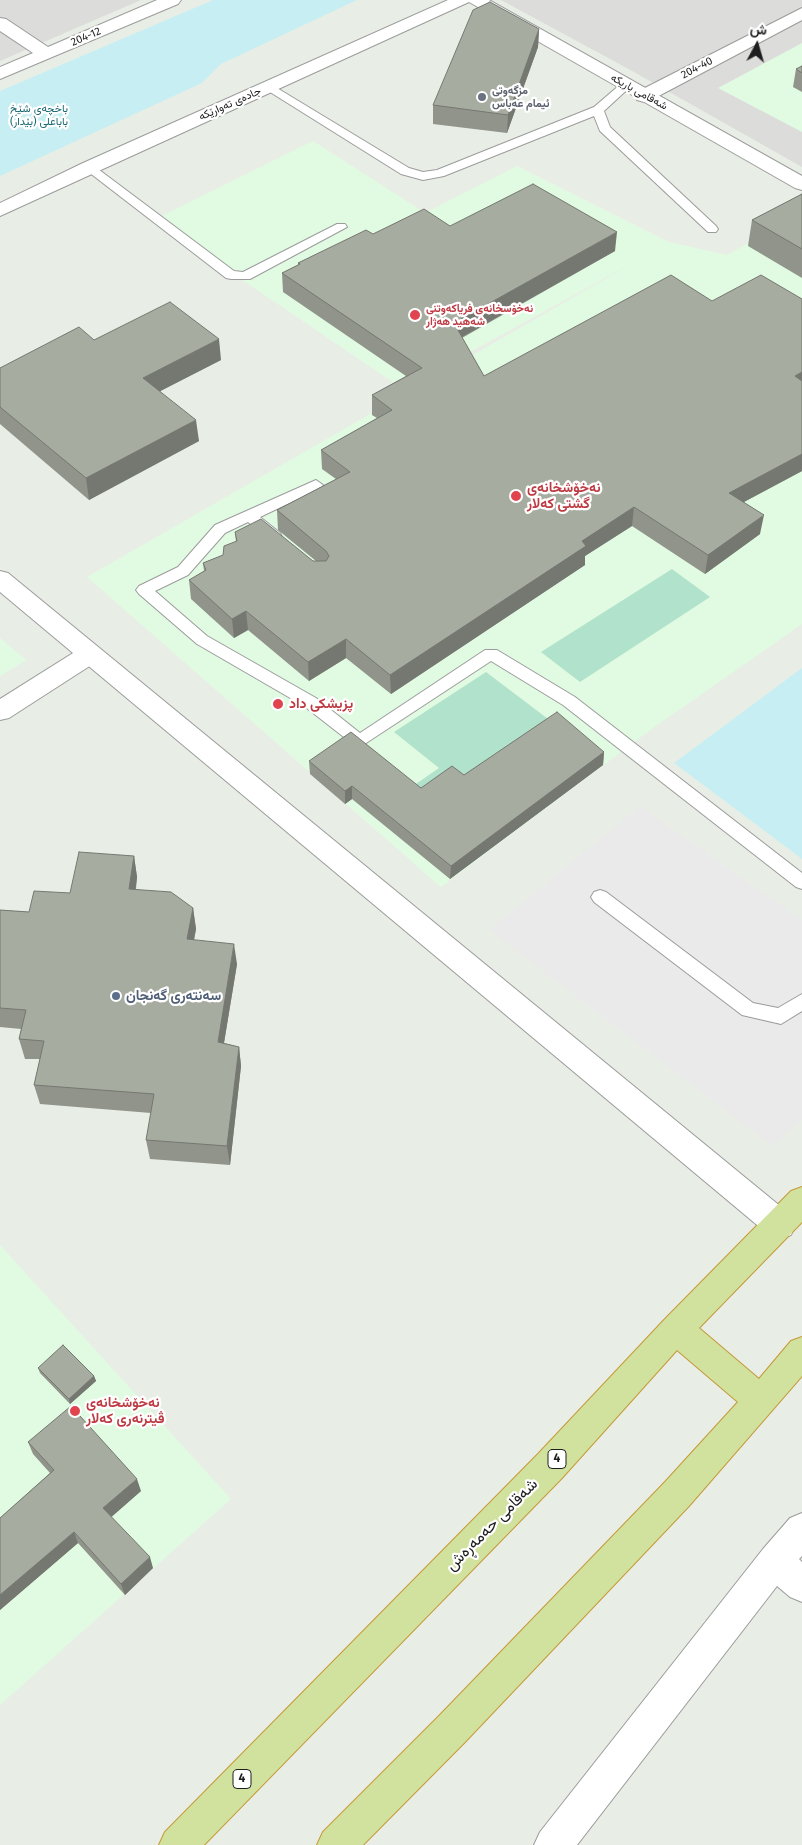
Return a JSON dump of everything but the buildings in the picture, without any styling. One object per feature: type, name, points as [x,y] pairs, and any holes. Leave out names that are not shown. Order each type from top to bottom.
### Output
[{"type":"highway","name":"شەقامی حەمەڕەش","points":[[178,1845],[550,1466],[676,1329],[802,1201]]},
{"type":"highway","points":[[676,1329],[761,1401]]},
{"type":"highway","points":[[336,1845],[452,1729],[677,1494],[761,1401],[802,1352]]},
{"type":"street","name":"204-12","points":[[0,74],[172,0]]},
{"type":"street","name":"جادەی تەوارێکە","points":[[0,210],[90,167],[462,0]]},
{"type":"street","name":"شەقامی باریکە","points":[[476,0],[802,184]]},
{"type":"street","name":"204-40","points":[[644,96],[802,13]]},
{"type":"street","points":[[0,24],[48,54]]},
{"type":"street","points":[[0,579],[780,1225]]},
{"type":"street","points":[[0,711],[90,654]]},
{"type":"street","points":[[554,1845],[775,1561],[802,1530]]},
{"type":"street","points":[[775,1561],[802,1584]]},
{"type":"lane","points":[[268,87],[405,171],[423,176],[440,173],[598,110],[626,85]]},
{"type":"lane","points":[[598,110],[604,128],[712,229]]},
{"type":"lane","points":[[90,167],[231,275],[245,276],[341,227]]},
{"type":"lane","points":[[316,485],[220,529],[183,571],[144,590],[202,640],[310,702],[360,741],[491,654],[569,701],[802,882]]},
{"type":"lane","points":[[249,516],[284,545]]},
{"type":"lane","points":[[600,897],[748,1010],[781,1016],[802,1001]]},
{"type":"shaded area","points":[[0,0],[141,0],[0,61]]},
{"type":"shaded area","points":[[501,0],[802,0],[802,167],[634,72]]},
{"type":"shaded area","points":[[802,43],[802,132],[718,88]]},
{"type":"shaded area","name":"نەخۆشخانەی گشتی کەلار","points":[[313,141],[425,213],[517,166],[669,242],[727,255],[802,214],[802,624],[653,728],[441,887],[87,577],[645,256],[403,389],[154,220]]},
{"type":"shaded area","points":[[672,569],[710,597],[580,682],[541,652]]},
{"type":"shaded area","points":[[0,638],[26,660],[0,676]]},
{"type":"shaded area","points":[[486,672],[556,725],[464,788],[393,800],[439,768],[394,732]]},
{"type":"shaded area","points":[[640,806],[802,920],[802,1119],[773,1147],[489,930]]},
{"type":"shaded area","name":"نەخۆشخانەی ڤیترنەری کەلار","points":[[0,1245],[231,1499],[0,1705]]},
{"type":"green space","name":"باخچەی شێخ باباعلی (بێدار)","points":[[213,0],[357,0],[221,64],[202,83],[0,176],[0,91]]},
{"type":"green space","points":[[802,668],[802,859],[674,763]]},
{"type":"place","name":"مزگەوتی ئیمام عەباس","points":[[482,97]]},
{"type":"place","name":"نەخۆسخانەی فریاکەوتنی شەهید هەژار","points":[[415,315]]},
{"type":"place","name":"نەخۆشخانەی گشتی کەلار","points":[[516,496]]},
{"type":"place","name":"پزیشکی داد","points":[[278,704]]},
{"type":"place","name":"سەنتەری گەنجان","points":[[116,996]]},
{"type":"place","name":"نەخۆشخانەی ڤیترنەری کەلار","points":[[75,1411]]}]
